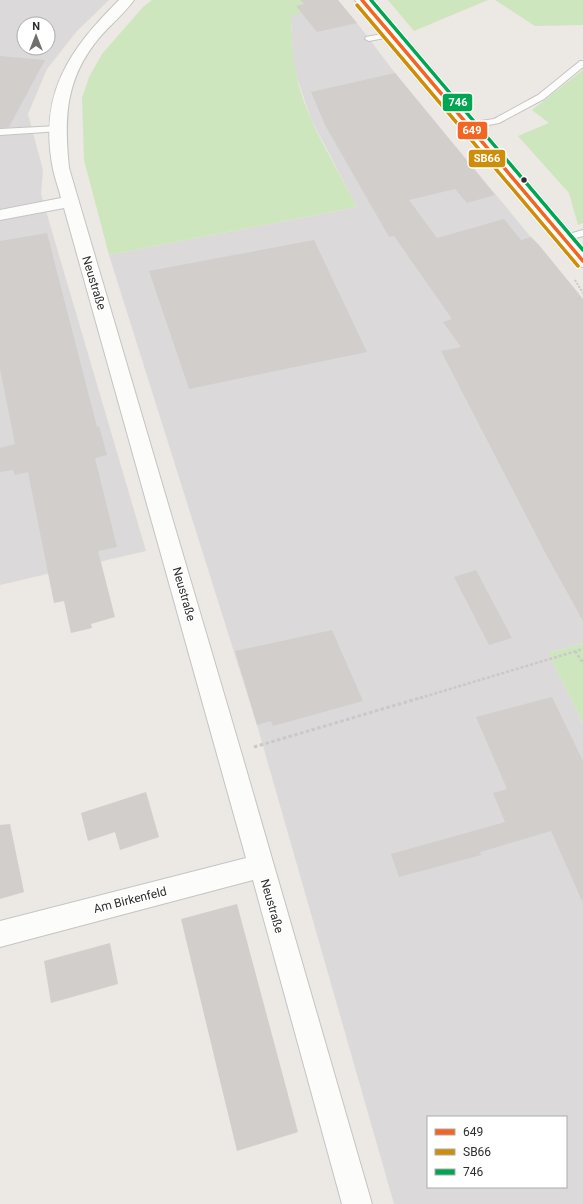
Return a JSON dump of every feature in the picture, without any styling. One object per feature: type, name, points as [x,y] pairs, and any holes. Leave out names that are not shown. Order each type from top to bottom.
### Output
[{"type":"street","name":"Neustraße","points":[[127,0],[93,34],[79,53],[69,71],[59,108],[58,129],[61,168],[357,1204]]},
{"type":"street","points":[[362,0],[583,261]]},
{"type":"street","points":[[0,215],[70,202]]},
{"type":"street","name":"Am Birkenfeld","points":[[0,934],[261,866]]},
{"type":"lane","points":[[369,39],[392,34]]},
{"type":"lane","points":[[468,126],[496,121],[541,97],[583,63]]},
{"type":"lane","points":[[0,132],[58,129]]},
{"type":"lane","points":[[565,238],[583,233]]},
{"type":"path","points":[[254,747],[583,648]]},
{"type":"path","points":[[575,651],[583,663]]},
{"type":"shaded area","points":[[0,0],[109,0],[77,31],[47,69],[28,114],[43,170],[41,194],[146,551],[0,585]]},
{"type":"shaded area","points":[[300,0],[357,23],[395,73],[583,300],[583,643],[548,653],[583,723],[583,1204],[394,1204],[257,725],[109,255],[357,207],[311,119],[296,75],[293,60],[291,16]]},
{"type":"green space","points":[[152,0],[300,0],[304,4],[296,6],[302,13],[291,16],[296,74],[314,126],[357,207],[109,255],[84,160],[82,98],[89,77],[102,54],[143,7]]},
{"type":"green space","points":[[388,0],[488,0],[414,31]]},
{"type":"green space","points":[[495,0],[583,0],[583,25],[535,26]]},
{"type":"green space","points":[[583,70],[583,223],[578,225],[569,193],[518,136],[549,123],[532,110]]},
{"type":"green space","points":[[583,643],[583,723],[548,653]]},
{"type":"building","points":[[300,0],[338,0],[357,23],[317,32],[296,6],[304,4]]},
{"type":"building","points":[[0,56],[45,60],[9,127],[0,128]]},
{"type":"building","points":[[395,73],[495,195],[467,203],[455,189],[409,200],[437,238],[504,219],[521,240],[531,237],[539,245],[583,299],[583,621],[547,556],[441,351],[461,347],[443,322],[452,319],[394,236],[389,237],[325,125],[311,92]]},
{"type":"building","points":[[47,233],[97,427],[99,426],[107,455],[95,458],[117,547],[98,551],[115,617],[91,624],[92,628],[71,633],[64,601],[54,603],[28,472],[15,475],[13,470],[0,472],[0,448],[15,444],[0,369],[0,241]]},
{"type":"building","points":[[314,240],[367,352],[189,389],[149,271]]},
{"type":"building","points":[[476,570],[512,638],[489,645],[454,577]]},
{"type":"building","points":[[332,630],[363,701],[273,726],[271,721],[257,725],[235,651]]},
{"type":"building","points":[[552,697],[583,761],[583,903],[551,831],[480,852],[481,855],[399,877],[391,854],[505,822],[493,793],[507,789],[476,717]]},
{"type":"building","points":[[146,792],[159,837],[120,850],[115,832],[88,841],[81,813]]},
{"type":"building","points":[[10,824],[24,892],[0,899],[0,825]]},
{"type":"building","points":[[237,904],[298,1132],[237,1151],[181,919]]},
{"type":"building","points":[[110,943],[118,984],[51,1003],[44,961]]},
{"type":"transit line","name":"649","points":[[362,0],[583,261]]},
{"type":"transit line","name":"746","points":[[371,0],[583,250]]},
{"type":"transit line","name":"SB66","points":[[357,5],[578,266]]}]
